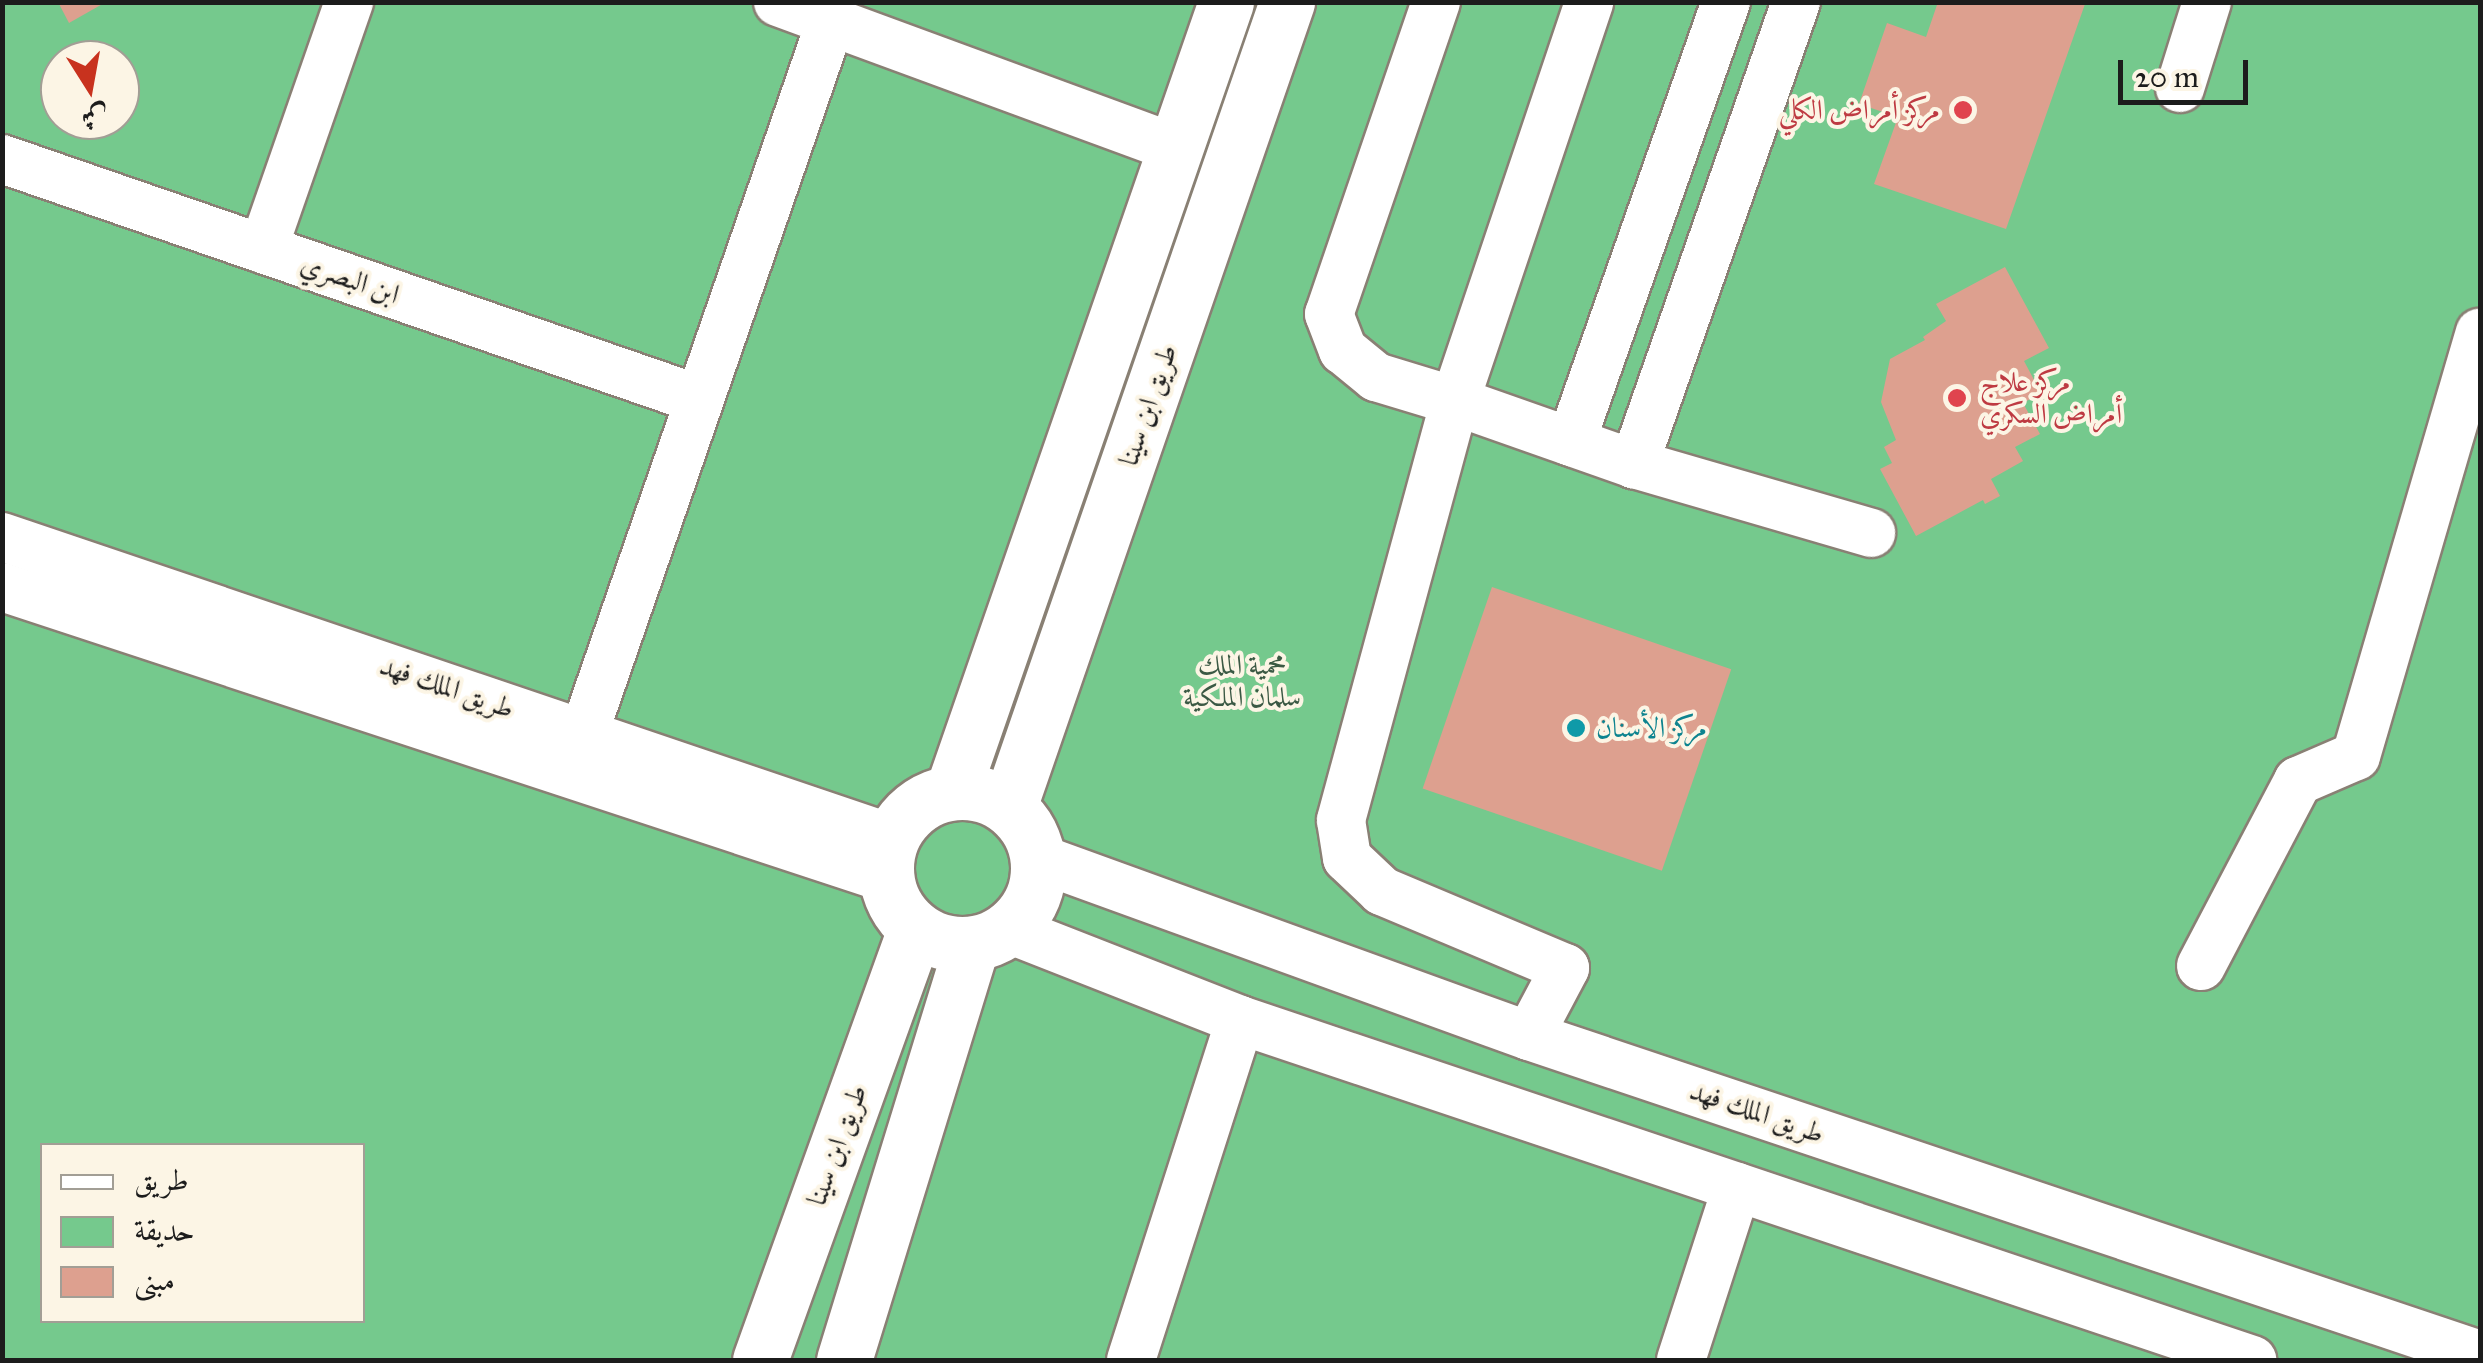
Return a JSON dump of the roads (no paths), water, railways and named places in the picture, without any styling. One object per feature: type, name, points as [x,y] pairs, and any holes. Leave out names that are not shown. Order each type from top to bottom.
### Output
[{"type":"main road","name":"طريق ابن سينا","points":[[952,792],[1226,2]]},
{"type":"main road","name":"طريق ابن سينا","points":[[1009,807],[1287,2]]},
{"type":"main road","points":[[844,1360],[990,937],[1033,898],[1038,858],[1024,822],[992,797],[952,792],[916,807],[888,858],[891,897],[914,929],[932,939],[990,937]]},
{"type":"main road","name":"طريق ابن سينا","points":[[760,1360],[914,929]]},
{"type":"street","points":[[262,249],[349,2]]},
{"type":"street","points":[[778,2],[1177,149]]},
{"type":"street","points":[[1436,2],[1329,314],[1343,350],[1376,377],[1634,464],[1872,534]]},
{"type":"street","points":[[1529,1036],[1565,968],[1382,891],[1348,858],[1341,820],[1455,401],[1589,2]]},
{"type":"street","points":[[1572,442],[1726,2]]},
{"type":"street","points":[[1634,464],[1796,2]]},
{"type":"street","points":[[2180,88],[2207,2]]},
{"type":"street","points":[[584,733],[831,21]]},
{"type":"street","name":"ابن البصري","points":[[2,159],[698,399]]},
{"type":"street","points":[[2200,966],[2298,782],[2356,756],[2480,332]]},
{"type":"street","name":"طريق الملك فهد","points":[[2,537],[584,733],[888,858]]},
{"type":"street","name":"طريق الملك فهد","points":[[2,587],[888,858]]},
{"type":"street","name":"طريق الملك فهد","points":[[1038,858],[1529,1036],[2480,1356]]},
{"type":"street","points":[[990,937],[2252,1360]]},
{"type":"street","points":[[1131,1360],[1240,1020]]},
{"type":"street","points":[[1681,1360],[1737,1187]]},
{"type":"place","name":"مركز أمراض الكلي","points":[[1963,110]]},
{"type":"place","name":"مركز علاج أمراض السكري","points":[[1957,398]]},
{"type":"place","name":"مركز الأسنان","points":[[1576,728]]},
{"type":"park label","name":"محمية الملك سلمان الملكية","points":[[1242,681]]}]
